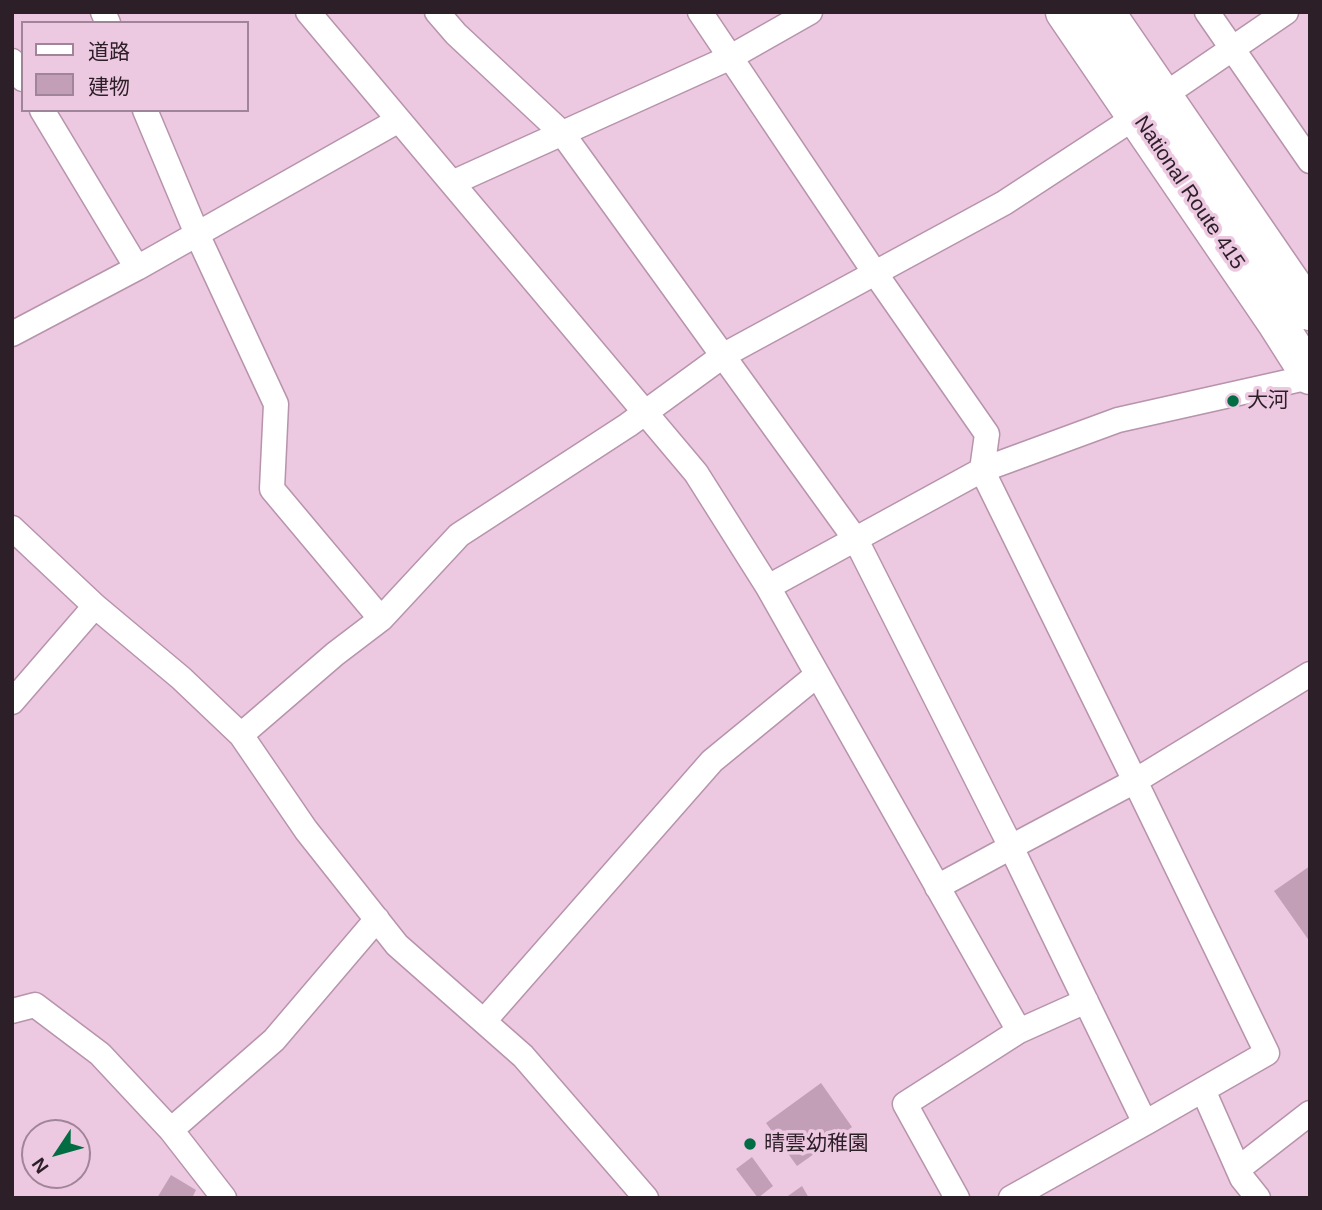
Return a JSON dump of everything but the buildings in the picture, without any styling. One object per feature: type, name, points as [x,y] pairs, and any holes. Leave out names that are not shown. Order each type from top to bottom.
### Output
[{"type":"highway","name":"National Route 415","points":[[1065,12],[1150,106],[1310,311]]},
{"type":"highway","name":"National Route 415","points":[[1105,12],[1150,106],[1310,376]]},
{"type":"street","points":[[308,12],[696,473],[768,587],[1019,1031]]},
{"type":"street","points":[[437,12],[562,133],[856,540],[1011,847],[1145,1123]]},
{"type":"street","points":[[700,12],[986,434],[982,470],[1267,1053],[1011,1198]]},
{"type":"street","points":[[452,183],[729,58],[810,12]]},
{"type":"street","points":[[1207,12],[1310,161]]},
{"type":"street","points":[[241,735],[335,654],[381,619],[459,535],[645,413],[724,355],[1004,203],[1286,12]]},
{"type":"street","points":[[43,112],[137,268]]},
{"type":"street","points":[[146,112],[197,234],[276,404],[272,489],[381,619]]},
{"type":"street","points":[[12,334],[137,268],[399,120]]},
{"type":"street","points":[[768,587],[982,470],[1118,420],[1310,376]]},
{"type":"street","points":[[12,528],[95,606],[172,669],[241,735],[306,830],[397,945],[523,1056],[646,1198]]},
{"type":"street","points":[[12,702],[95,606]]},
{"type":"street","points":[[937,887],[1135,781],[1310,674]]},
{"type":"street","points":[[484,1021],[712,761],[817,675]]},
{"type":"street","points":[[171,1130],[274,1040],[377,919]]},
{"type":"street","points":[[957,1198],[905,1104],[1019,1031],[1086,1001]]},
{"type":"street","points":[[12,1011],[35,1005],[100,1054],[171,1130],[224,1198]]},
{"type":"street","points":[[1203,1090],[1238,1169],[1258,1198]]},
{"type":"street","points":[[1238,1169],[1310,1113]]},
{"type":"place","name":"大河","points":[[1233,401]]},
{"type":"place","name":"晴雲幼稚園","points":[[750,1144]]}]
